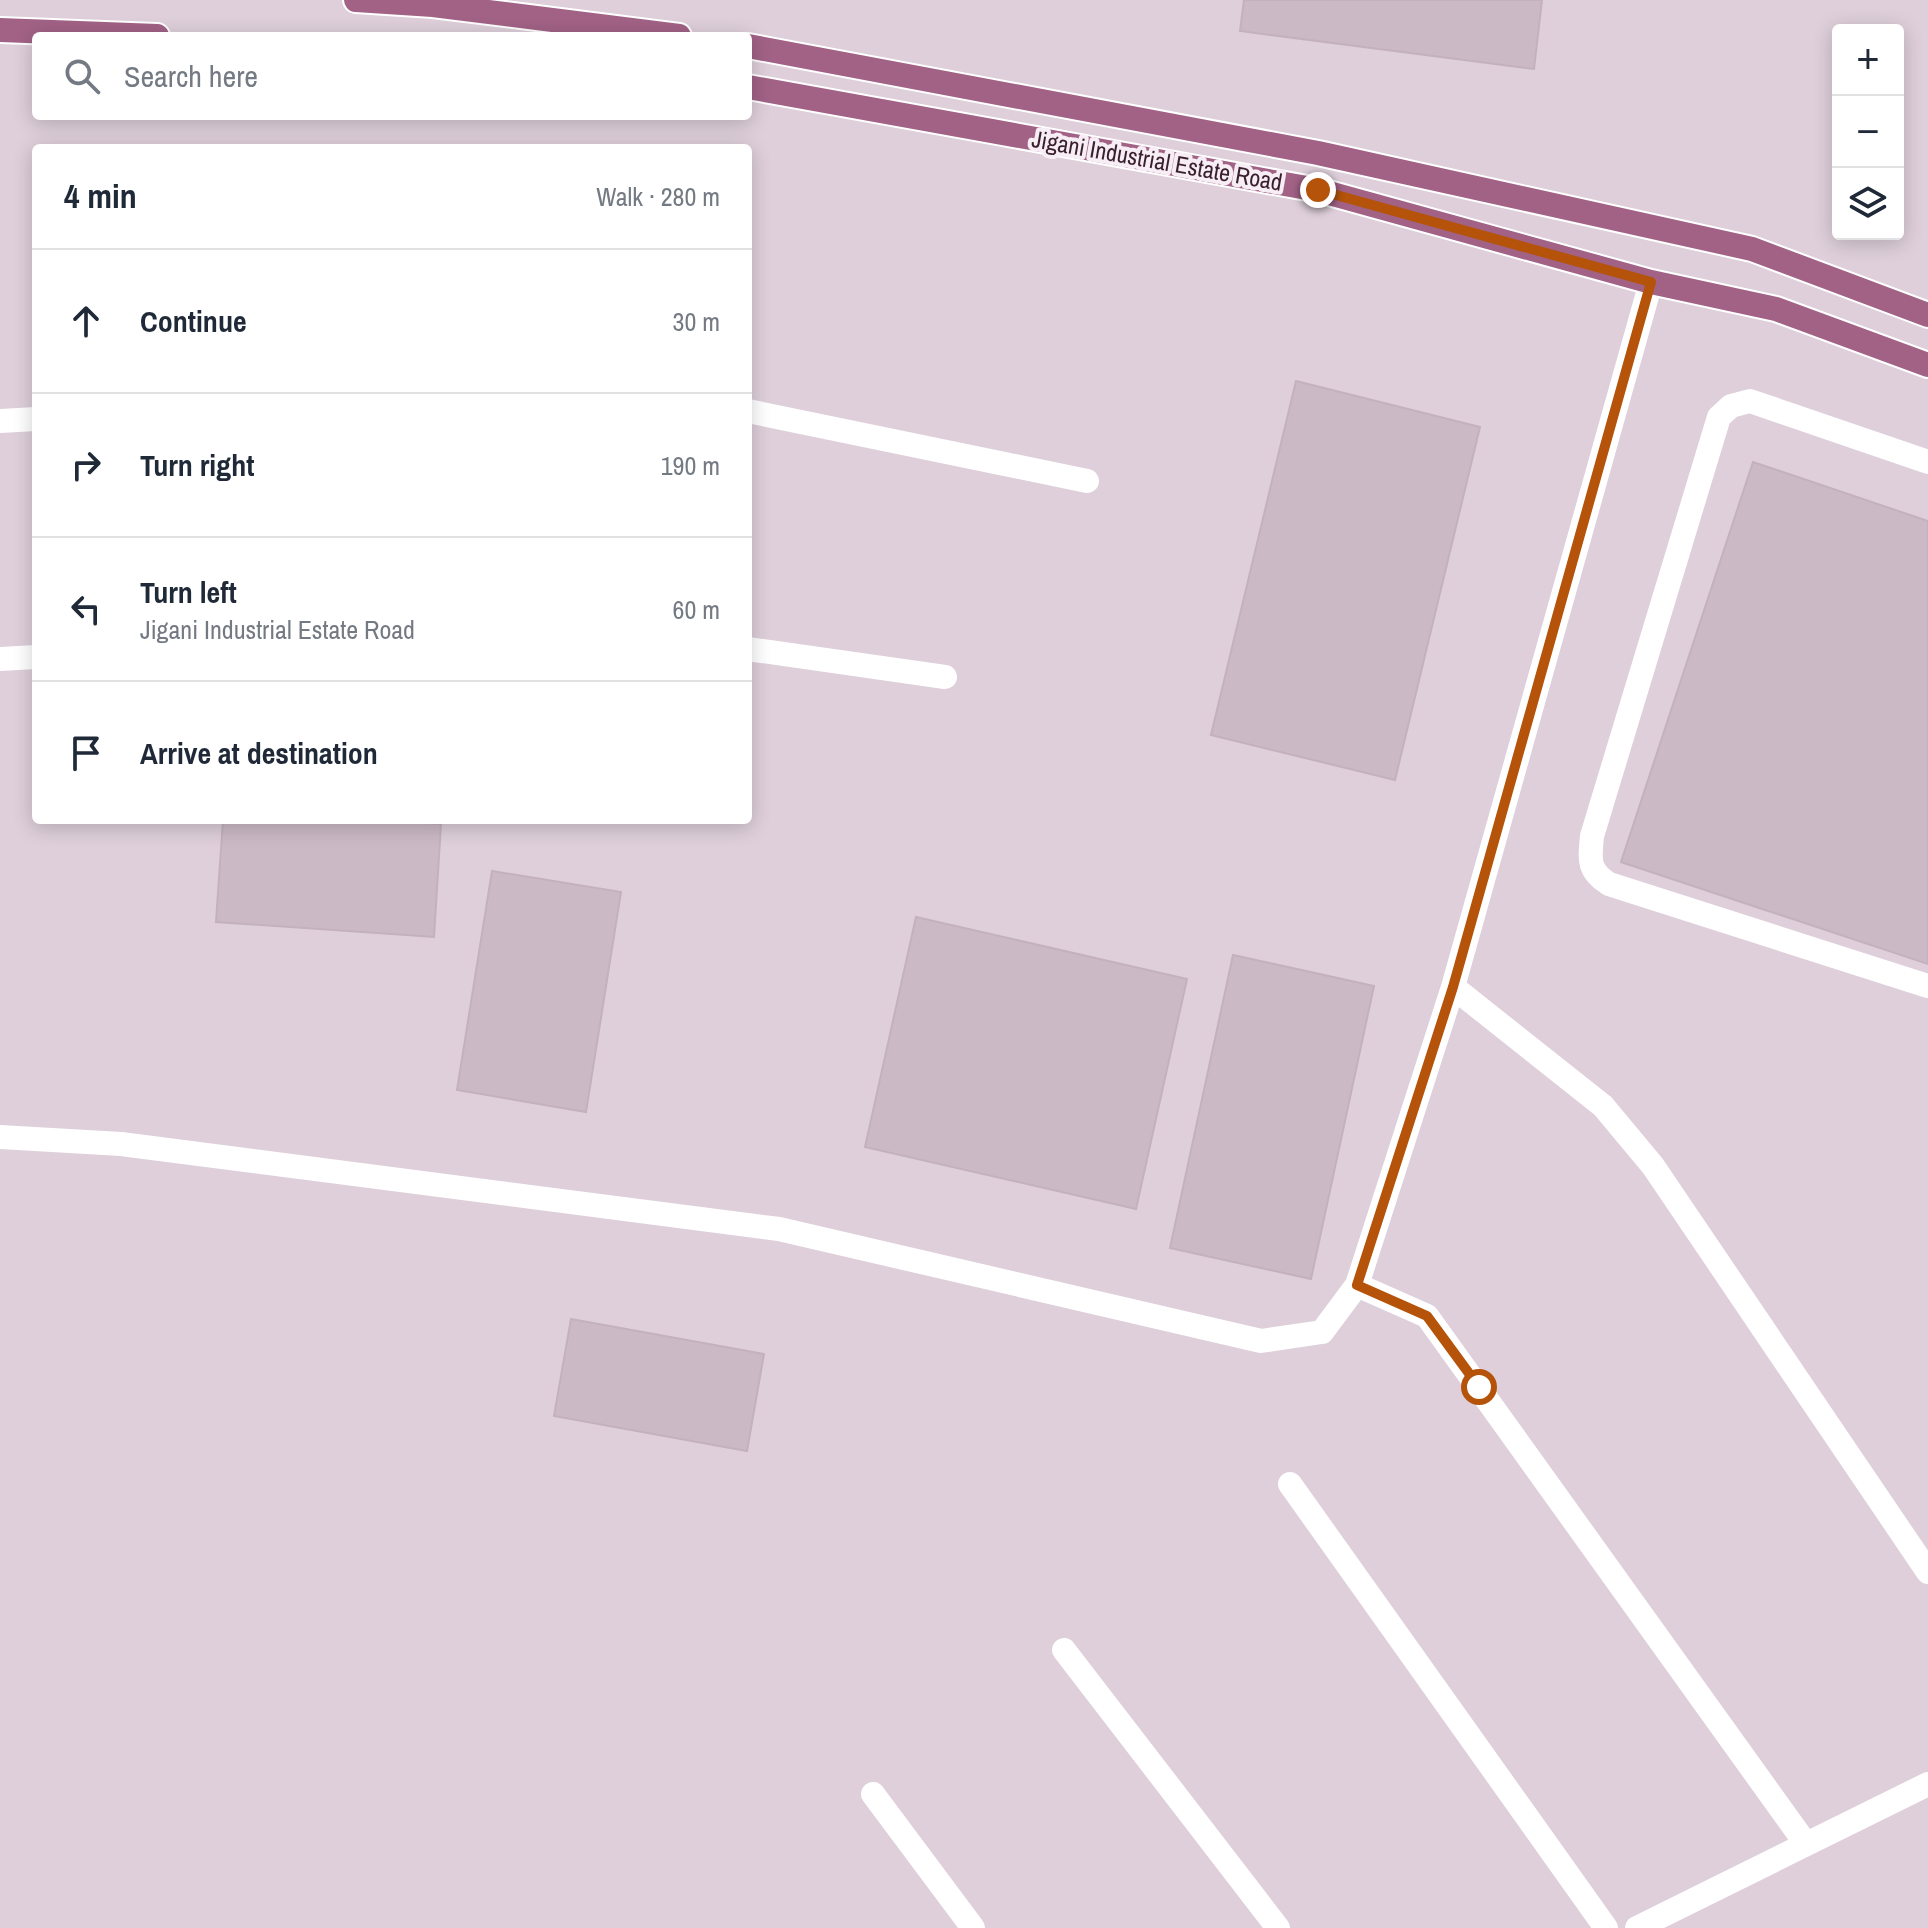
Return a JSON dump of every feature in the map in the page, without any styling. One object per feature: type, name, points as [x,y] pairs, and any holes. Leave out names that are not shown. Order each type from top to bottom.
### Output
[{"type":"main road","points":[[356,0],[433,5],[647,32]]},
{"type":"main road","points":[[0,30],[52,32]]},
{"type":"main road","name":"Jigani Industrial Estate Road","points":[[752,47],[1318,153],[1752,249],[1928,315]]},
{"type":"main road","name":"Jigani Industrial Estate Road","points":[[752,88],[1318,190],[1651,282],[1776,309],[1928,365]]},
{"type":"street","points":[[0,1137],[121,1144],[779,1229],[1261,1341],[1322,1332],[1357,1285],[1453,987],[1651,282]]},
{"type":"street","points":[[1928,462],[1750,401],[1731,406],[1719,417],[1592,836],[1590,861],[1597,876],[1609,884],[1928,986]]},
{"type":"street","points":[[752,412],[1087,481]]},
{"type":"street","points":[[0,421],[32,419]]},
{"type":"street","points":[[752,650],[945,677]]},
{"type":"street","points":[[0,659],[32,657]]},
{"type":"street","points":[[1453,987],[1603,1106],[1653,1166],[1928,1572]]},
{"type":"street","points":[[1357,1285],[1427,1316],[1806,1844]]},
{"type":"street","points":[[1290,1484],[1606,1928]]},
{"type":"street","points":[[1064,1650],[1278,1928]]},
{"type":"street","points":[[1637,1928],[1928,1784]]},
{"type":"street","points":[[873,1794],[973,1928]]},
{"type":"shaded area","points":[[0,0],[1928,0],[1928,1928],[0,1928]]},
{"type":"building","points":[[1244,0],[1542,0],[1534,69],[1240,31]]},
{"type":"building","points":[[1296,381],[1480,427],[1395,780],[1211,735]]},
{"type":"building","points":[[1753,462],[1928,521],[1928,964],[1621,862]]},
{"type":"building","points":[[223,824],[441,824],[434,937],[216,922]]},
{"type":"building","points":[[492,871],[621,892],[586,1112],[457,1090]]},
{"type":"building","points":[[916,917],[1187,979],[1136,1209],[865,1147]]},
{"type":"building","points":[[1233,955],[1374,986],[1311,1279],[1170,1248]]},
{"type":"building","points":[[571,1319],[764,1354],[747,1451],[554,1416]]},
{"type":"route","points":[[1318,190],[1651,282],[1453,987],[1357,1285],[1427,1316],[1479,1387]]}]
